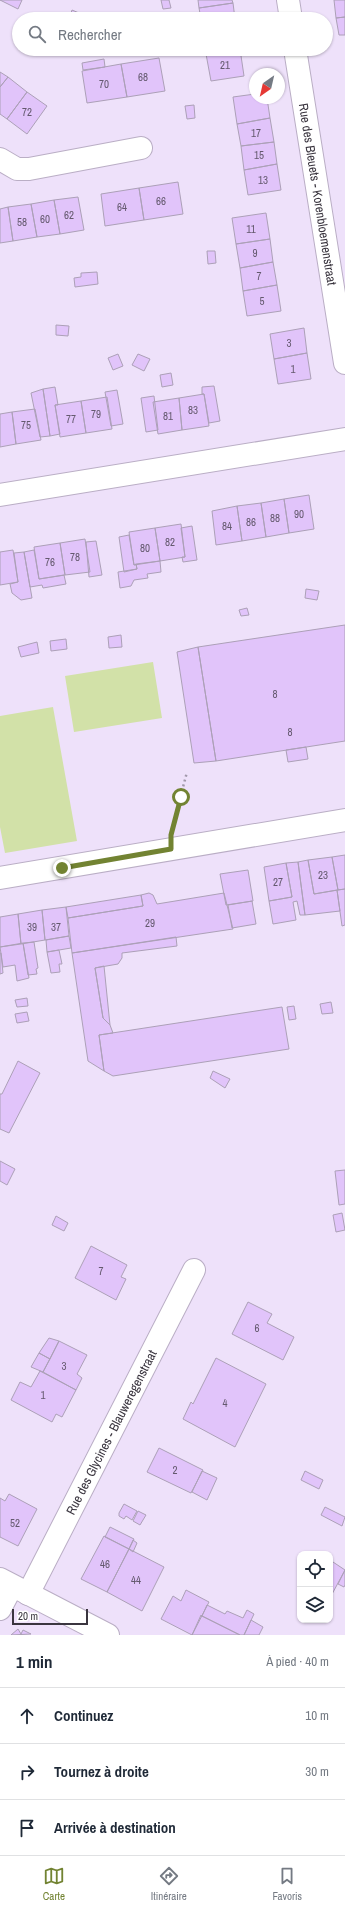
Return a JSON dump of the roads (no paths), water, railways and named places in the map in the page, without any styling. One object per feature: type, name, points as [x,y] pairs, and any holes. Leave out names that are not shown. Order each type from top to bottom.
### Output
[{"type":"street","points":[[288,0],[290,12]]},
{"type":"street","name":"Rue des Bleuets - Korenbloemenstraat","points":[[297,56],[345,363]]},
{"type":"street","points":[[0,159],[17,169],[140,148]]},
{"type":"street","points":[[0,495],[345,439]]},
{"type":"street","points":[[0,878],[345,820]]},
{"type":"street","name":"Rue des Glycines - Blauweregenstraat","points":[[0,1609],[194,1270]]},
{"type":"street","points":[[13,1586],[108,1635]]}]
